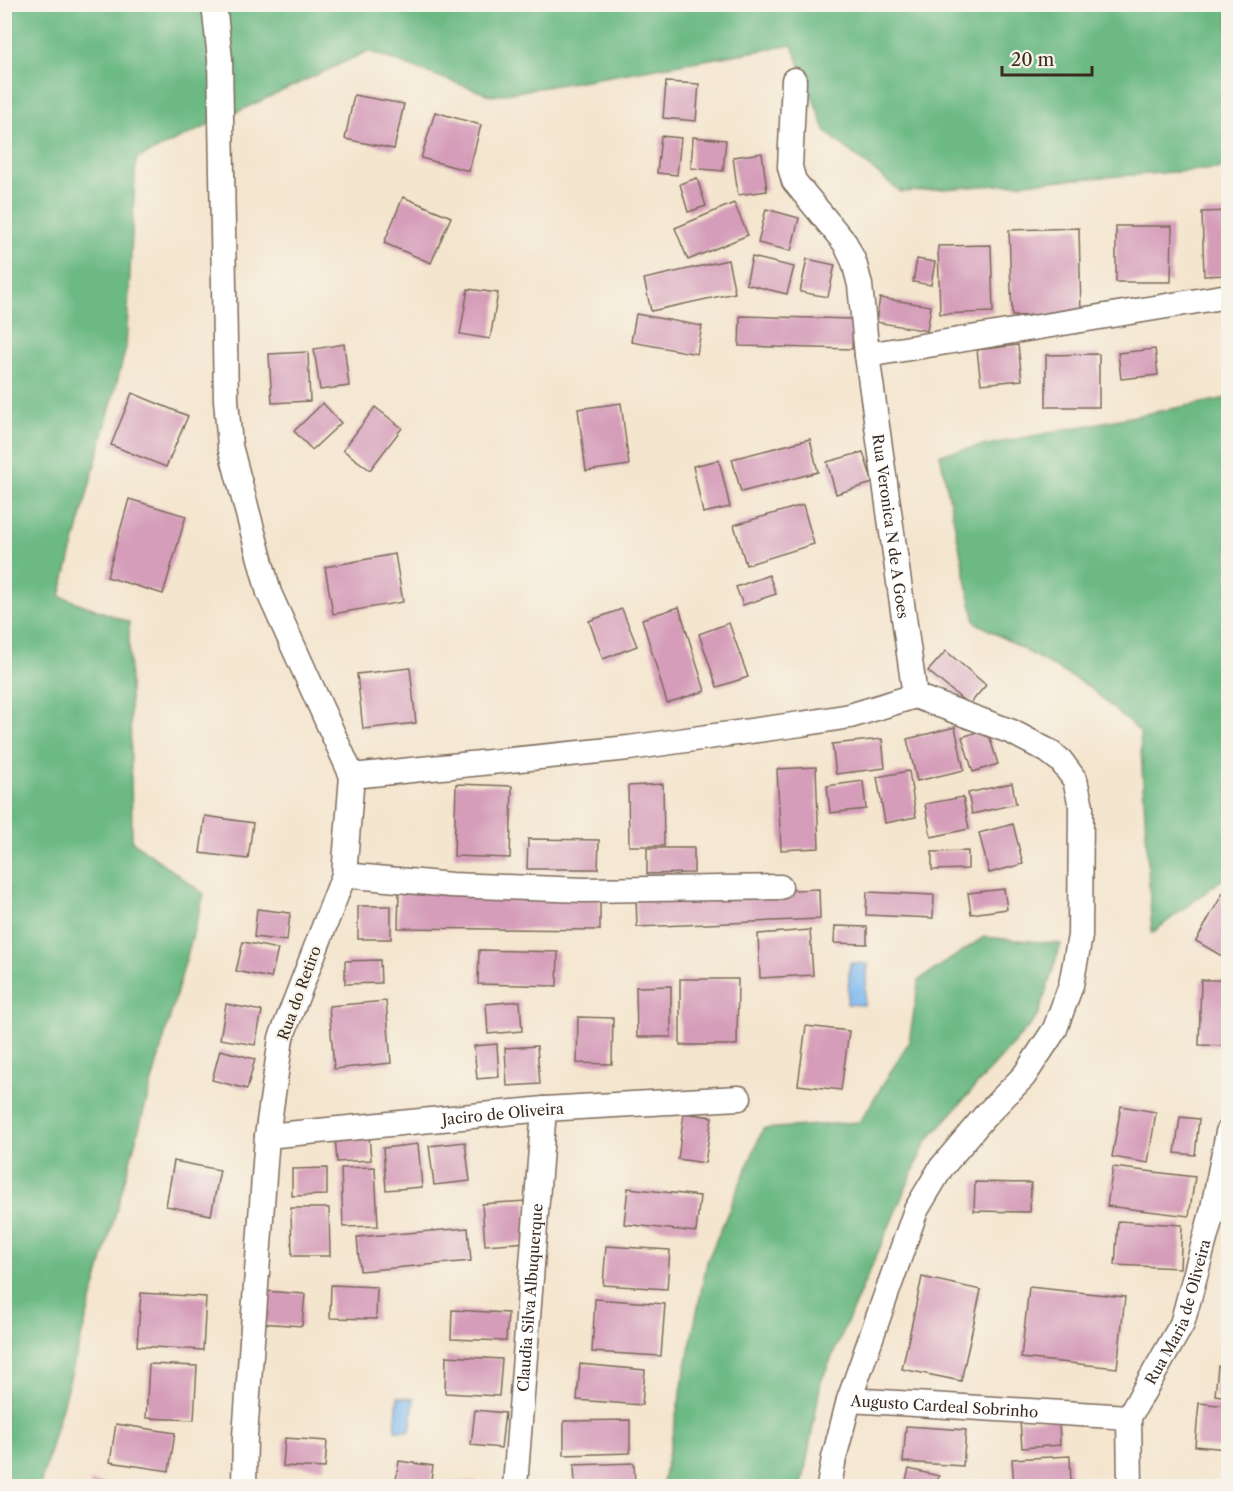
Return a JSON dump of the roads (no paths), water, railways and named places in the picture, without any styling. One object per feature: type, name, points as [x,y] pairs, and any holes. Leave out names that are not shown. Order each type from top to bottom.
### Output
[{"type":"street","name":"Rua do Retiro","points":[[214,4],[220,59],[226,400],[230,446],[269,593],[352,776],[344,875],[281,1038],[267,1136],[245,1436],[244,1486]]},
{"type":"street","name":"Rua Veronica N de A Goes","points":[[795,81],[790,167],[794,181],[845,243],[854,262],[860,285],[867,355],[915,696]]},
{"type":"street","points":[[867,355],[1228,296]]},
{"type":"street","points":[[352,776],[629,748],[778,727],[850,716],[915,696],[1012,732],[1048,751],[1061,761],[1075,780],[1081,806],[1080,936],[1071,985],[1055,1029],[1024,1076],[984,1117],[941,1168],[916,1210],[849,1400]]},
{"type":"street","points":[[344,875],[451,885],[584,890],[780,887]]},
{"type":"street","name":"Jaciro de Oliveira","points":[[267,1136],[544,1109],[739,1098]]},
{"type":"street","name":"Claudia Silva Albuquerque","points":[[515,1486],[544,1109]]},
{"type":"street","name":"Rua Maria de Oliveira","points":[[1129,1417],[1182,1324],[1207,1233],[1228,1132]]},
{"type":"street","name":"Augusto Cardeal Sobrinho","points":[[829,1486],[849,1400],[1129,1417]]},
{"type":"street","points":[[1129,1417],[1130,1486]]},
{"type":"water","points":[[850,963],[868,964],[864,1005],[847,1004]]},
{"type":"water","points":[[398,1397],[414,1399],[410,1431],[395,1430]]}]
